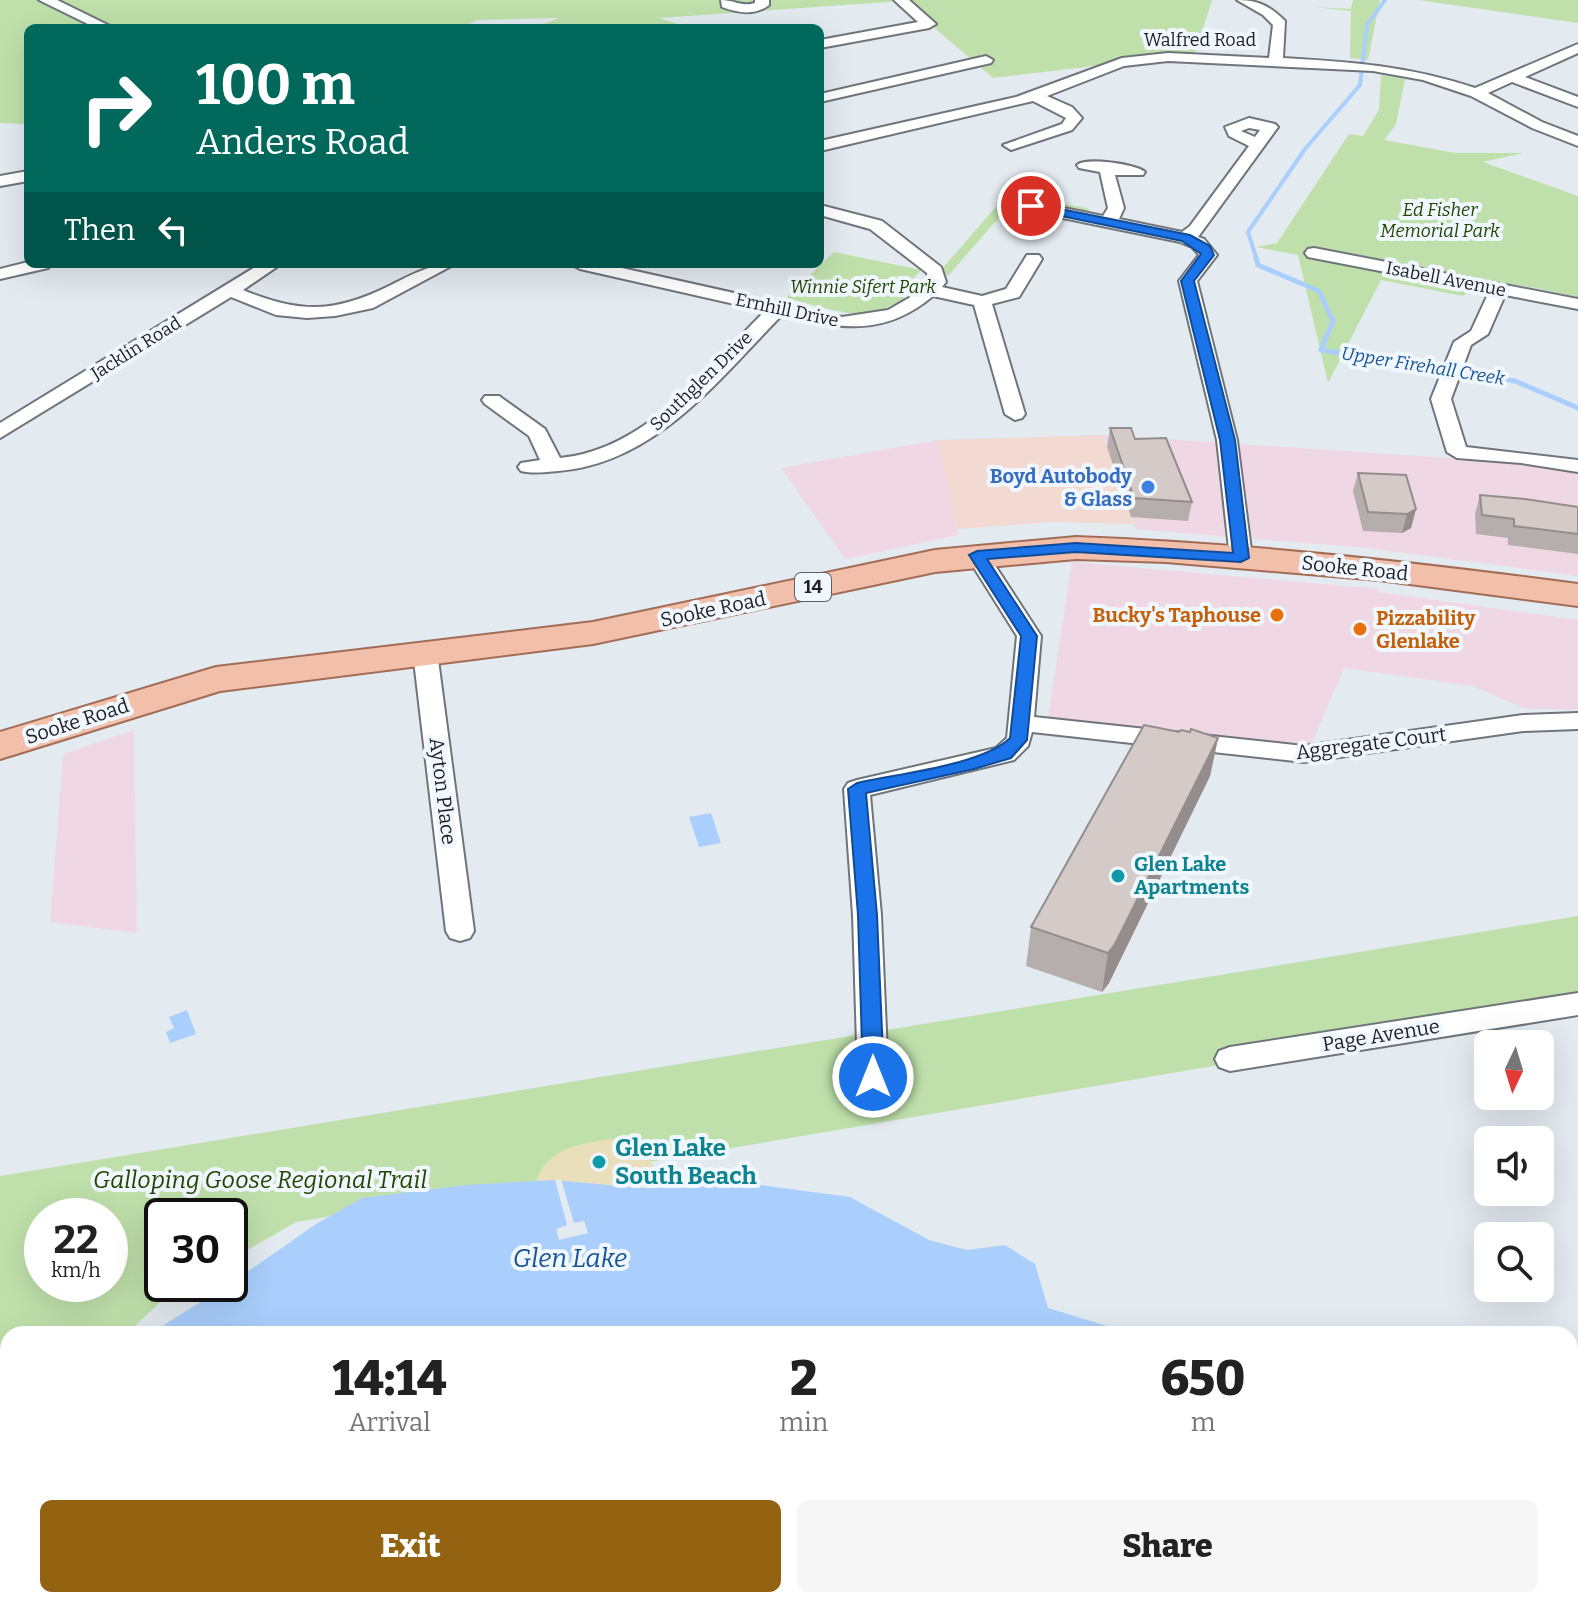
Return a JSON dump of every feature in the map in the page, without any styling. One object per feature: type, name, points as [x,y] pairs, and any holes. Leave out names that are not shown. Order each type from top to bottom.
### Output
[{"type":"main road","name":"Sooke Road","points":[[0,746],[216,679],[593,633],[977,555],[1076,548],[1241,558],[1379,569],[1578,595]]},
{"type":"street","points":[[46,0],[98,24]]},
{"type":"street","points":[[728,0],[727,4],[739,8],[757,7],[767,1]]},
{"type":"street","points":[[824,43],[929,24],[901,0]]},
{"type":"street","points":[[1244,0],[1268,12],[1280,24],[1276,61]]},
{"type":"street","points":[[1476,93],[1576,51]]},
{"type":"street","name":"Walfred Road","points":[[824,145],[1035,96],[1113,65],[1135,60],[1205,56],[1394,70],[1445,81],[1578,141]]},
{"type":"street","points":[[824,97],[986,60]]},
{"type":"street","points":[[1514,78],[1578,102]]},
{"type":"street","points":[[1011,145],[1067,127],[1074,118],[1067,110],[1035,96]]},
{"type":"street","points":[[1185,238],[1196,230],[1258,144]]},
{"type":"street","points":[[1085,165],[1137,172]]},
{"type":"street","points":[[1109,222],[1116,208],[1107,175],[1110,169]]},
{"type":"street","points":[[0,181],[24,177]]},
{"type":"street","points":[[1014,203],[1185,238],[1198,243],[1208,255],[1188,281],[1227,440],[1241,558]]},
{"type":"street","points":[[824,211],[865,221],[886,231],[935,271],[937,282],[929,290]]},
{"type":"street","name":"Isabell Avenue","points":[[1314,253],[1578,304]]},
{"type":"street","points":[[929,290],[982,301],[1013,293],[1033,259]]},
{"type":"street","points":[[0,274],[25,268]]},
{"type":"street","name":"Jacklin Road","points":[[0,432],[265,268]]},
{"type":"street","points":[[229,290],[276,310],[307,313],[335,311],[367,304],[438,268]]},
{"type":"street","name":"Ernhill Drive","points":[[598,268],[842,323],[873,322],[898,314],[929,290]]},
{"type":"street","points":[[1499,289],[1479,334],[1463,342],[1441,399],[1457,452],[1578,466]]},
{"type":"street","points":[[982,301],[1015,414]]},
{"type":"street","name":"Southglen Drive","points":[[528,467],[593,460],[628,446],[659,425],[777,309]]},
{"type":"street","points":[[492,400],[538,433],[552,464]]},
{"type":"street","points":[[873,1077],[867,915],[857,789],[1005,754],[1019,740],[1029,636],[977,555]]},
{"type":"street","name":"Ayton Place","points":[[425,652],[460,931]]},
{"type":"street","name":"Aggregate Court","points":[[1021,723],[1304,754],[1523,723],[1578,721]]},
{"type":"street","name":"Page Avenue","points":[[1230,1059],[1578,1004]]},
{"type":"shaded area","points":[[1103,435],[1494,461],[1578,472],[1578,576],[1367,548],[1135,529]]},
{"type":"shaded area","points":[[1103,435],[1133,524],[1051,522],[957,529],[938,440]]},
{"type":"shaded area","points":[[938,440],[958,535],[845,559],[781,468]]},
{"type":"shaded area","points":[[1072,562],[1379,589],[1378,592],[1578,620],[1578,710],[1523,708],[1472,686],[1344,668],[1311,745],[1273,745],[1048,718]]},
{"type":"shaded area","points":[[134,730],[137,933],[50,922],[63,754]]},
{"type":"green space","points":[[0,0],[1212,0],[1195,54],[993,78],[903,1],[659,18],[678,24],[544,24],[559,18],[477,20],[468,24],[24,24],[24,124],[0,123]]},
{"type":"green space","points":[[1353,0],[1380,0],[1368,60],[1350,58],[1351,11],[1313,7],[1351,9]]},
{"type":"green space","points":[[1418,0],[1578,0],[1578,23]]},
{"type":"green space","name":"Ed Fisher Memorial Park","points":[[1381,75],[1405,79],[1396,124],[1384,140],[1455,153],[1523,153],[1483,162],[1578,196],[1578,297],[1504,284],[1475,289],[1463,296],[1381,280],[1328,383],[1298,255],[1256,247],[1277,243],[1349,134],[1363,136],[1379,110]]},
{"type":"green space","points":[[1008,193],[1086,208],[1098,216],[1015,199],[948,276],[941,270]]},
{"type":"green space","name":"Winnie Sifert Park","points":[[834,252],[921,270],[905,288],[912,290],[896,306],[890,305],[869,314],[841,312],[786,298],[817,268],[824,268],[824,262]]},
{"type":"green space","name":"Galloping Goose Regional Trail","points":[[1578,916],[1578,1004],[296,1222],[248,1250],[248,1198],[144,1198],[144,1302],[161,1302],[135,1326],[0,1326],[0,1176]]},
{"type":"sand","name":"Glen Lake South Beach","points":[[610,1139],[630,1144],[645,1153],[653,1167],[653,1188],[536,1181],[548,1161],[557,1155],[576,1146]]},
{"type":"water","points":[[711,813],[721,843],[699,847],[689,817]]},
{"type":"water","points":[[187,1010],[196,1034],[170,1043],[166,1032],[174,1028],[169,1017]]},
{"type":"water","name":"Glen Lake","points":[[554,1180],[641,1188],[760,1185],[850,1197],[929,1240],[967,1250],[1005,1245],[1035,1264],[1048,1308],[1107,1326],[162,1326],[201,1302],[248,1302],[248,1271],[316,1224],[362,1198],[466,1185]]},
{"type":"pier","points":[[561,1179],[574,1223],[584,1221],[588,1233],[559,1240],[556,1229],[567,1225],[555,1180]]},
{"type":"building","points":[[1110,428],[1131,428],[1135,439],[1166,438],[1192,502],[1134,498]]},
{"type":"building","points":[[1358,473],[1406,475],[1416,509],[1407,514],[1368,512]]},
{"type":"building","points":[[1480,495],[1578,507],[1578,534],[1514,526],[1514,519],[1482,515]]},
{"type":"building","name":"Glen Lake Apartments","points":[[1144,725],[1179,732],[1190,732],[1191,729],[1218,738],[1115,944],[1108,953],[1031,927]]},
{"type":"waterway","name":"Upper Firehall Creek","points":[[1257,260],[1248,232],[1305,149],[1360,85],[1367,25],[1385,0]]},
{"type":"waterway","name":"Upper Firehall Creek","points":[[1256,258],[1258,265],[1319,291],[1333,321],[1321,350],[1515,381],[1578,408]]},
{"type":"place","name":"Boyd Autobody & Glass","points":[[1148,487]]},
{"type":"place","name":"Bucky's Taphouse","points":[[1277,615]]},
{"type":"place","name":"Pizzability Glenlake","points":[[1360,629]]},
{"type":"place","name":"Glen Lake Apartments","points":[[1118,876]]},
{"type":"place","name":"Glen Lake South Beach","points":[[599,1162]]},
{"type":"route","points":[[873,1077],[874,1030],[857,789],[1005,754],[1019,740],[1027,685],[1029,636],[977,555],[1076,548],[1166,551],[1241,558],[1227,440],[1188,281],[1208,255],[1205,249],[1185,238],[1031,206]]}]
